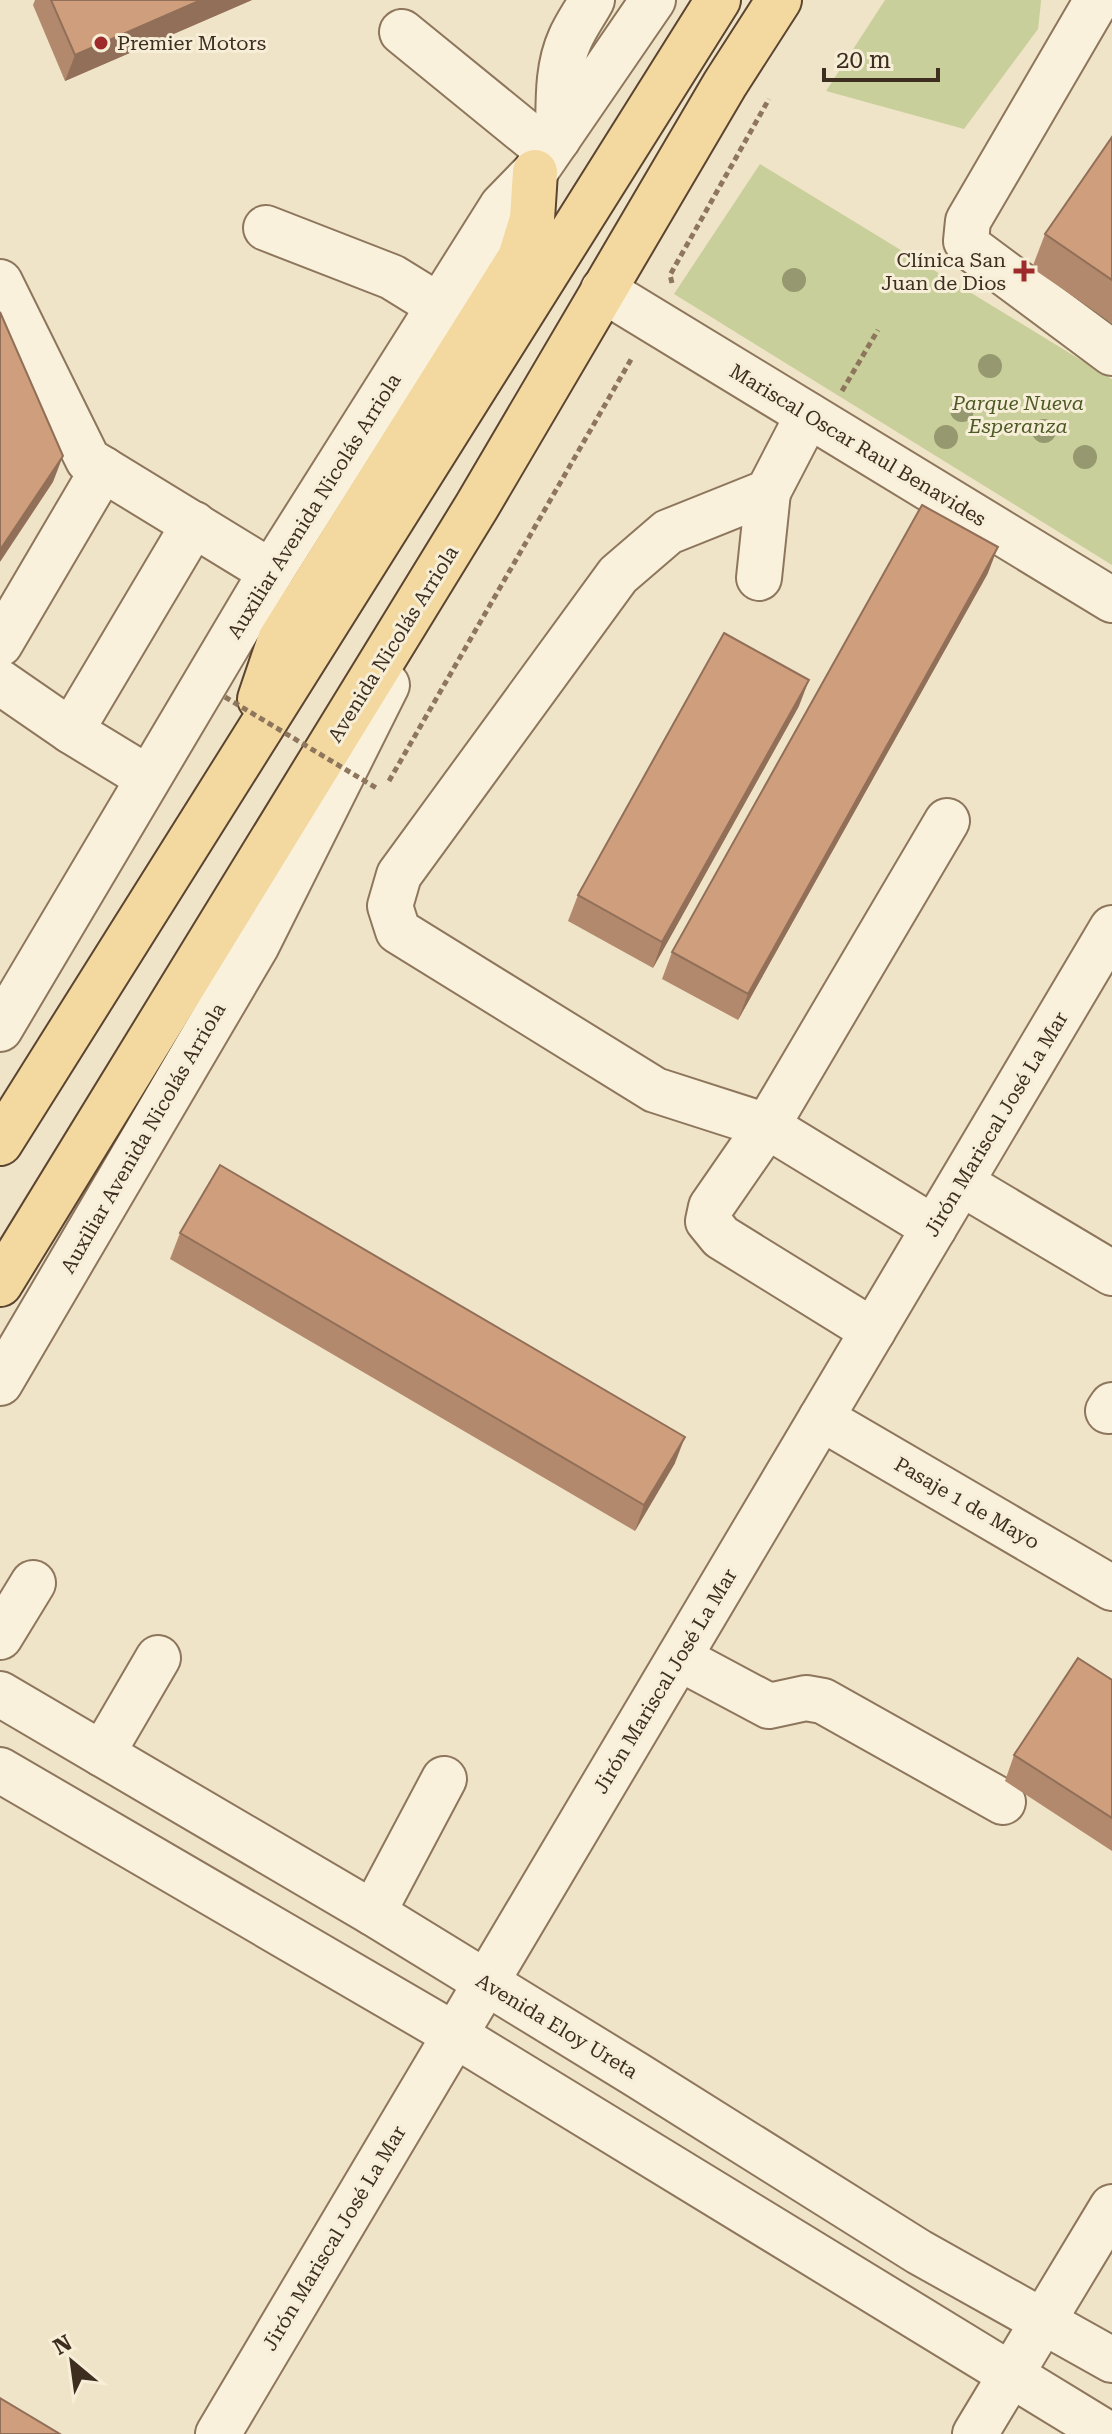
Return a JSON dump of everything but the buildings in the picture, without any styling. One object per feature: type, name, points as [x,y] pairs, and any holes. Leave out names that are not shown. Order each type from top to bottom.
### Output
[{"type":"main road","points":[[3,1135],[718,0]]},
{"type":"main road","name":"Avenida Nicolás Arriola","points":[[0,1284],[477,506],[725,84],[779,0]]},
{"type":"main road","points":[[239,763],[280,640],[520,258],[547,154]]},
{"type":"street","points":[[402,32],[547,154],[563,60],[570,39],[592,0]]},
{"type":"street","name":"Auxiliar Avenida Nicolás Arriola","points":[[0,1029],[271,572],[502,206],[547,154],[653,0]]},
{"type":"street","points":[[1097,0],[968,221],[966,241],[972,249],[1112,353]]},
{"type":"street","points":[[266,228],[392,277],[439,306]]},
{"type":"street","points":[[0,282],[88,460],[271,572]]},
{"type":"street","name":"Mariscal Oscar Raul Benavides","points":[[603,290],[663,305],[825,404],[1112,600]]},
{"type":"street","points":[[759,578],[768,492],[825,404]]},
{"type":"street","points":[[0,644],[103,469]]},
{"type":"street","points":[[768,492],[668,532],[618,575],[399,875],[390,906],[398,931],[655,1090],[767,1126],[934,1228]]},
{"type":"street","name":"Auxiliar Avenida Nicolás Arriola","points":[[0,1383],[257,945],[477,506]]},
{"type":"street","points":[[71,731],[194,524]]},
{"type":"street","points":[[0,682],[71,731],[148,778]]},
{"type":"street","points":[[873,1331],[721,1237],[708,1221],[711,1207],[767,1126],[947,821]]},
{"type":"street","name":"Jirón Mariscal José La Mar","points":[[218,2434],[1112,928]]},
{"type":"street","points":[[961,1183],[1112,1273]]},
{"type":"street","name":"Pasaje 1 de Mayo","points":[[821,1418],[1112,1588]]},
{"type":"street","points":[[0,1637],[33,1583]]},
{"type":"street","points":[[102,1754],[158,1658]]},
{"type":"street","points":[[679,1658],[769,1706],[806,1698],[823,1701],[1003,1802]]},
{"type":"street","name":"Avenida Eloy Ureta","points":[[4,1705],[102,1754],[373,1913],[919,2252],[1112,2360]]},
{"type":"street","points":[[0,1770],[455,2035],[1011,2375],[1105,2420]]},
{"type":"street","points":[[373,1913],[444,1779]]},
{"type":"street","points":[[261,1922],[292,1867]]},
{"type":"street","points":[[604,2128],[637,2075]]},
{"type":"street","points":[[975,2434],[1112,2207]]},
{"type":"street","points":[[888,2302],[919,2252]]},
{"type":"path","points":[[379,798],[663,305],[670,275],[776,85]]},
{"type":"path","points":[[825,404],[878,330]]},
{"type":"path","points":[[225,697],[378,789]]},
{"type":"green space","points":[[885,0],[1041,2],[1038,29],[964,129],[826,91]]},
{"type":"green space","name":"Parque Nueva Esperanza","points":[[760,164],[1112,379],[1112,565],[674,294]]},
{"type":"place","name":"Premier Motors","points":[[101,43]]},
{"type":"place","name":"Clínica San Juan de Dios","points":[[1024,271]]}]
